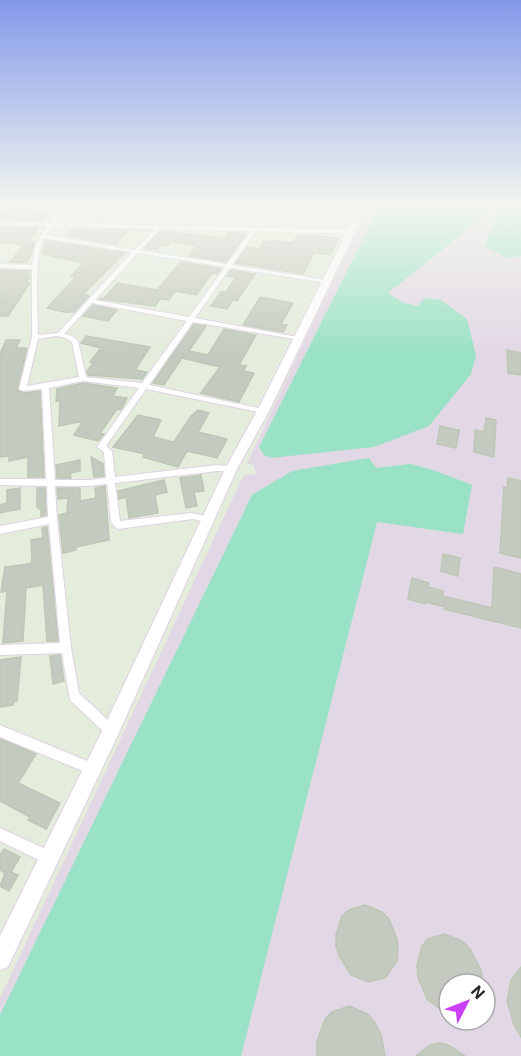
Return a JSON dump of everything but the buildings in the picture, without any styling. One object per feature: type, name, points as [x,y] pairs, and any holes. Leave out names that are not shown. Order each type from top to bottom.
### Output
[{"type":"street","points":[[37,254],[35,337],[23,389],[82,379],[144,386],[263,411]]},
{"type":"street","points":[[60,334],[134,254]]},
{"type":"street","points":[[157,254],[326,282]]},
{"type":"street","points":[[208,519],[192,516],[118,525],[115,522],[108,451],[101,447],[236,254]]},
{"type":"street","points":[[0,959],[111,731],[231,469],[263,411],[340,254]]},
{"type":"street","points":[[0,266],[35,267]]},
{"type":"street","points":[[90,301],[298,339]]},
{"type":"street","points":[[35,337],[60,334],[75,340],[82,379]]},
{"type":"street","points":[[45,386],[53,520],[66,648],[74,696],[111,731]]},
{"type":"street","points":[[0,482],[111,481],[217,468],[231,469]]},
{"type":"street","points":[[0,530],[53,520]]},
{"type":"street","points":[[0,650],[66,648]]},
{"type":"street","points":[[0,731],[93,769]]},
{"type":"street","points":[[0,834],[49,858]]},
{"type":"shaded area","points":[[346,254],[521,254],[521,1056],[0,1056],[0,998],[243,476],[256,474],[254,466],[247,463]]},
{"type":"green space","points":[[355,254],[436,254],[388,293],[404,303],[417,306],[425,298],[441,300],[467,319],[476,356],[471,374],[429,426],[374,447],[271,458],[264,455],[259,447]]},
{"type":"green space","points":[[501,254],[521,254],[521,256],[509,258]]},
{"type":"green space","points":[[369,458],[376,468],[410,464],[472,485],[463,534],[377,522],[241,1056],[0,1056],[0,1015],[252,495],[292,471]]}]
